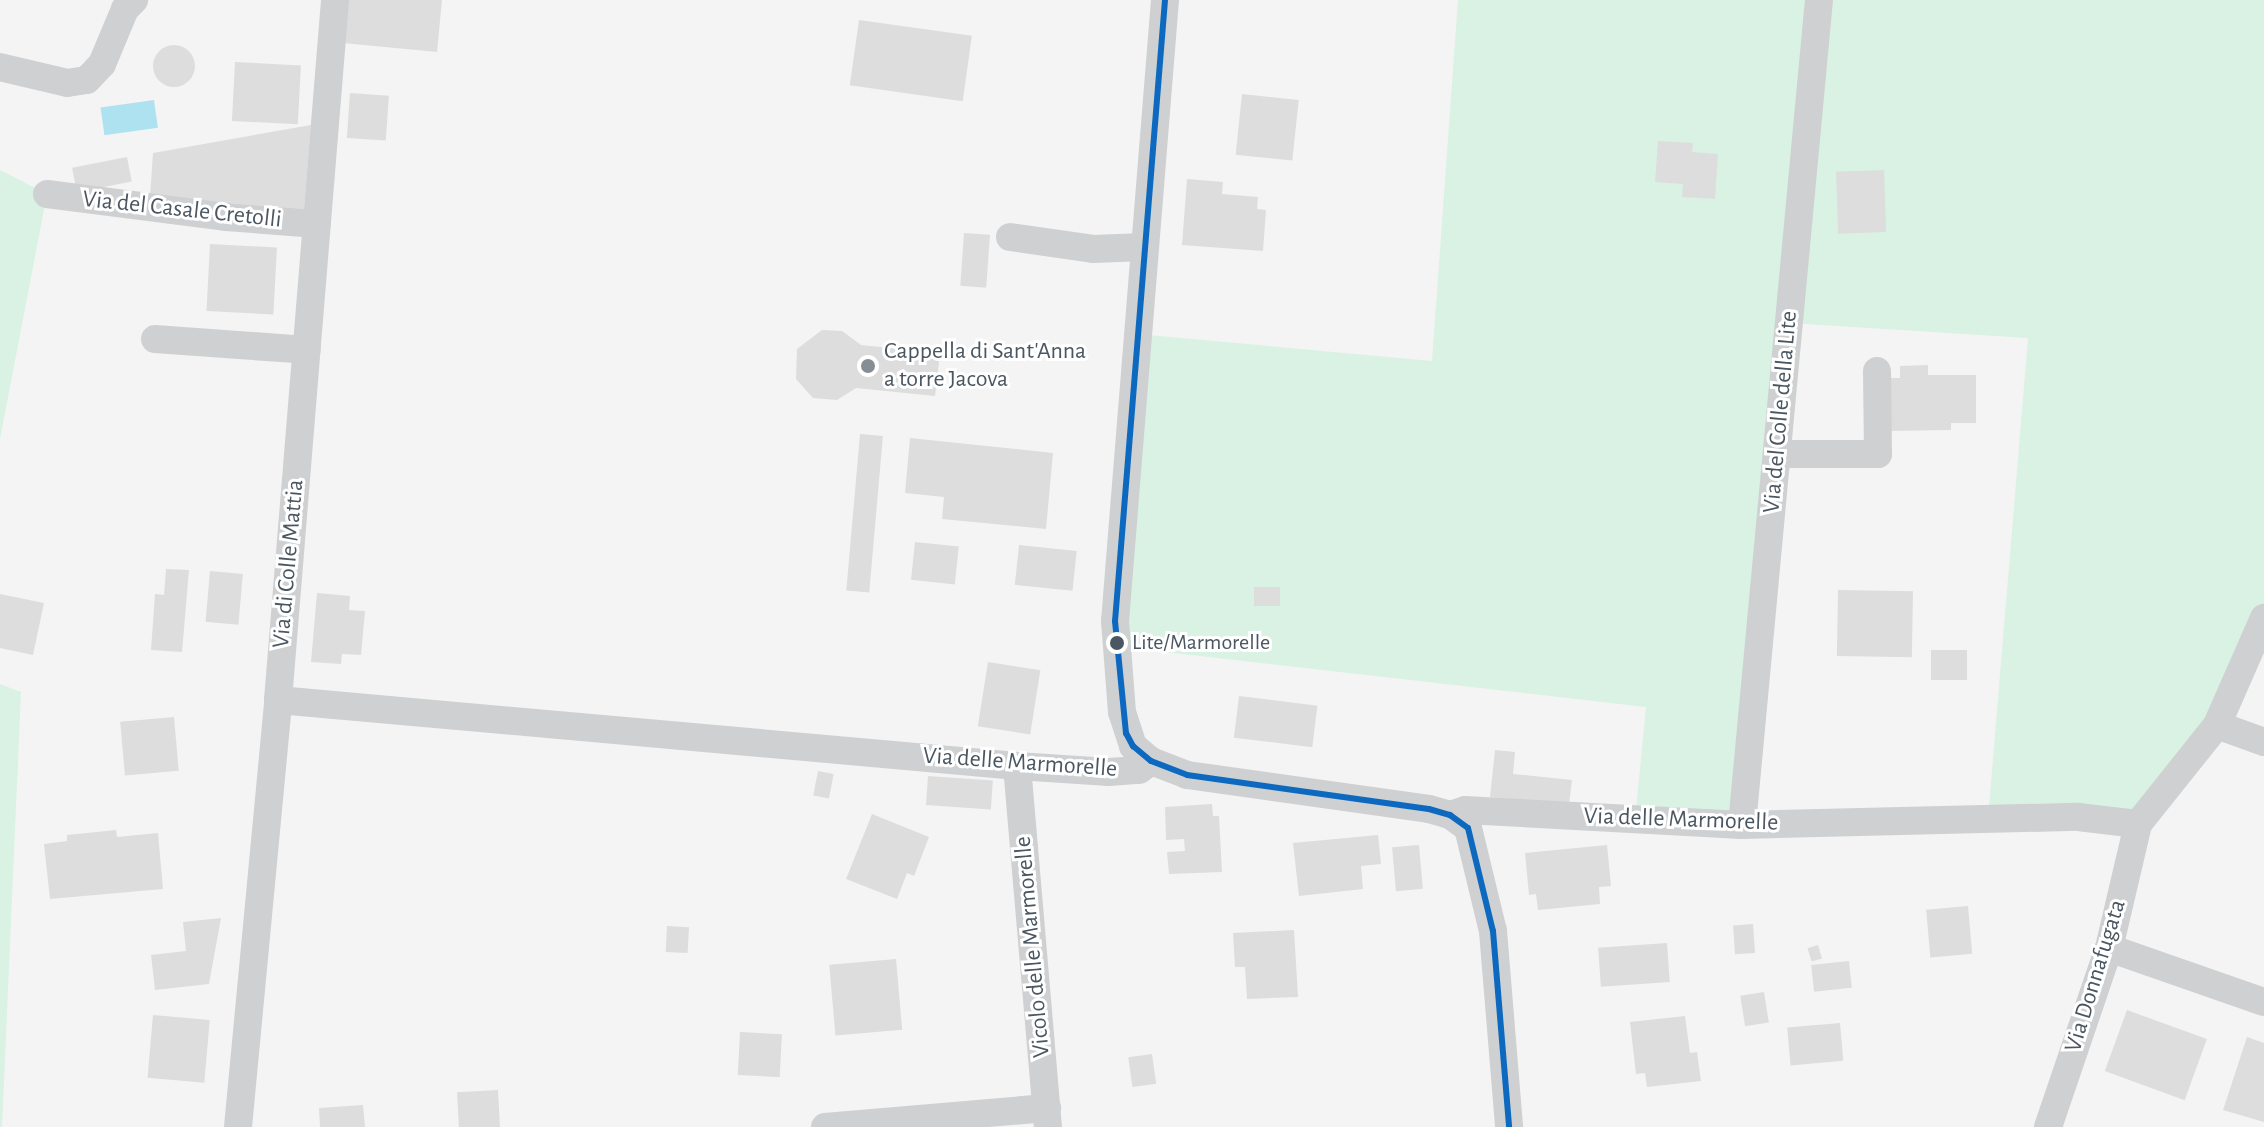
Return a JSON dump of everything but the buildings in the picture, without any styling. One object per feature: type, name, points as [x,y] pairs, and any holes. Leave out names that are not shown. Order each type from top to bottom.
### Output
[{"type":"street","points":[[0,67],[67,83],[87,80],[102,64],[125,9],[134,0]]},
{"type":"street","name":"Via di Colle Mattia","points":[[238,1127],[307,350],[329,0]]},
{"type":"street","points":[[1151,761],[1133,746],[1126,733],[1115,621],[1165,0]]},
{"type":"street","name":"Via del Colle della Lite","points":[[1742,825],[1819,0]]},
{"type":"street","name":"Via del Casale Cretolli","points":[[47,194],[226,217],[317,224]]},
{"type":"street","points":[[1010,237],[1093,249],[1144,247]]},
{"type":"street","points":[[155,339],[307,350]]},
{"type":"street","points":[[1777,454],[1878,454],[1877,371]]},
{"type":"street","points":[[2138,824],[2217,725],[2264,618]]},
{"type":"street","name":"Via delle Marmorelle","points":[[278,700],[1017,766],[1109,772],[1139,770],[1151,761],[1187,775],[1220,782],[1429,809],[1450,815],[1465,810],[1742,825],[2078,817],[2138,824]]},
{"type":"street","points":[[2217,725],[2264,742]]},
{"type":"street","name":"Vicolo delle Marmorelle","points":[[1017,766],[1048,1118]]},
{"type":"street","points":[[1450,815],[1468,828],[1493,931],[1509,1127]]},
{"type":"street","name":"Via Donnafugata","points":[[2048,1127],[2109,948],[2138,824]]},
{"type":"street","points":[[2109,948],[2264,1002]]},
{"type":"street","points":[[825,1127],[1048,1118]]},
{"type":"green space","points":[[1458,0],[2264,0],[2264,618],[2217,725],[2138,824],[1988,819],[2028,338],[1789,323],[1742,825],[1635,820],[1646,707],[1104,645],[1137,334],[1432,361]]},
{"type":"green space","points":[[0,170],[47,194],[0,439]]},
{"type":"green space","points":[[0,684],[21,692],[2,1127],[0,1127]]},
{"type":"water","points":[[154,100],[158,128],[104,135],[101,108]]},
{"type":"transit line","points":[[1165,0],[1115,621],[1126,733],[1133,746],[1151,761],[1187,775],[1429,809],[1450,815],[1468,828],[1493,931],[1509,1127]]},
{"type":"place","name":"Cappella di Sant'Anna a torre Jacova","points":[[868,366]]},
{"type":"place","name":"Lite/Marmorelle","points":[[1117,643]]}]
